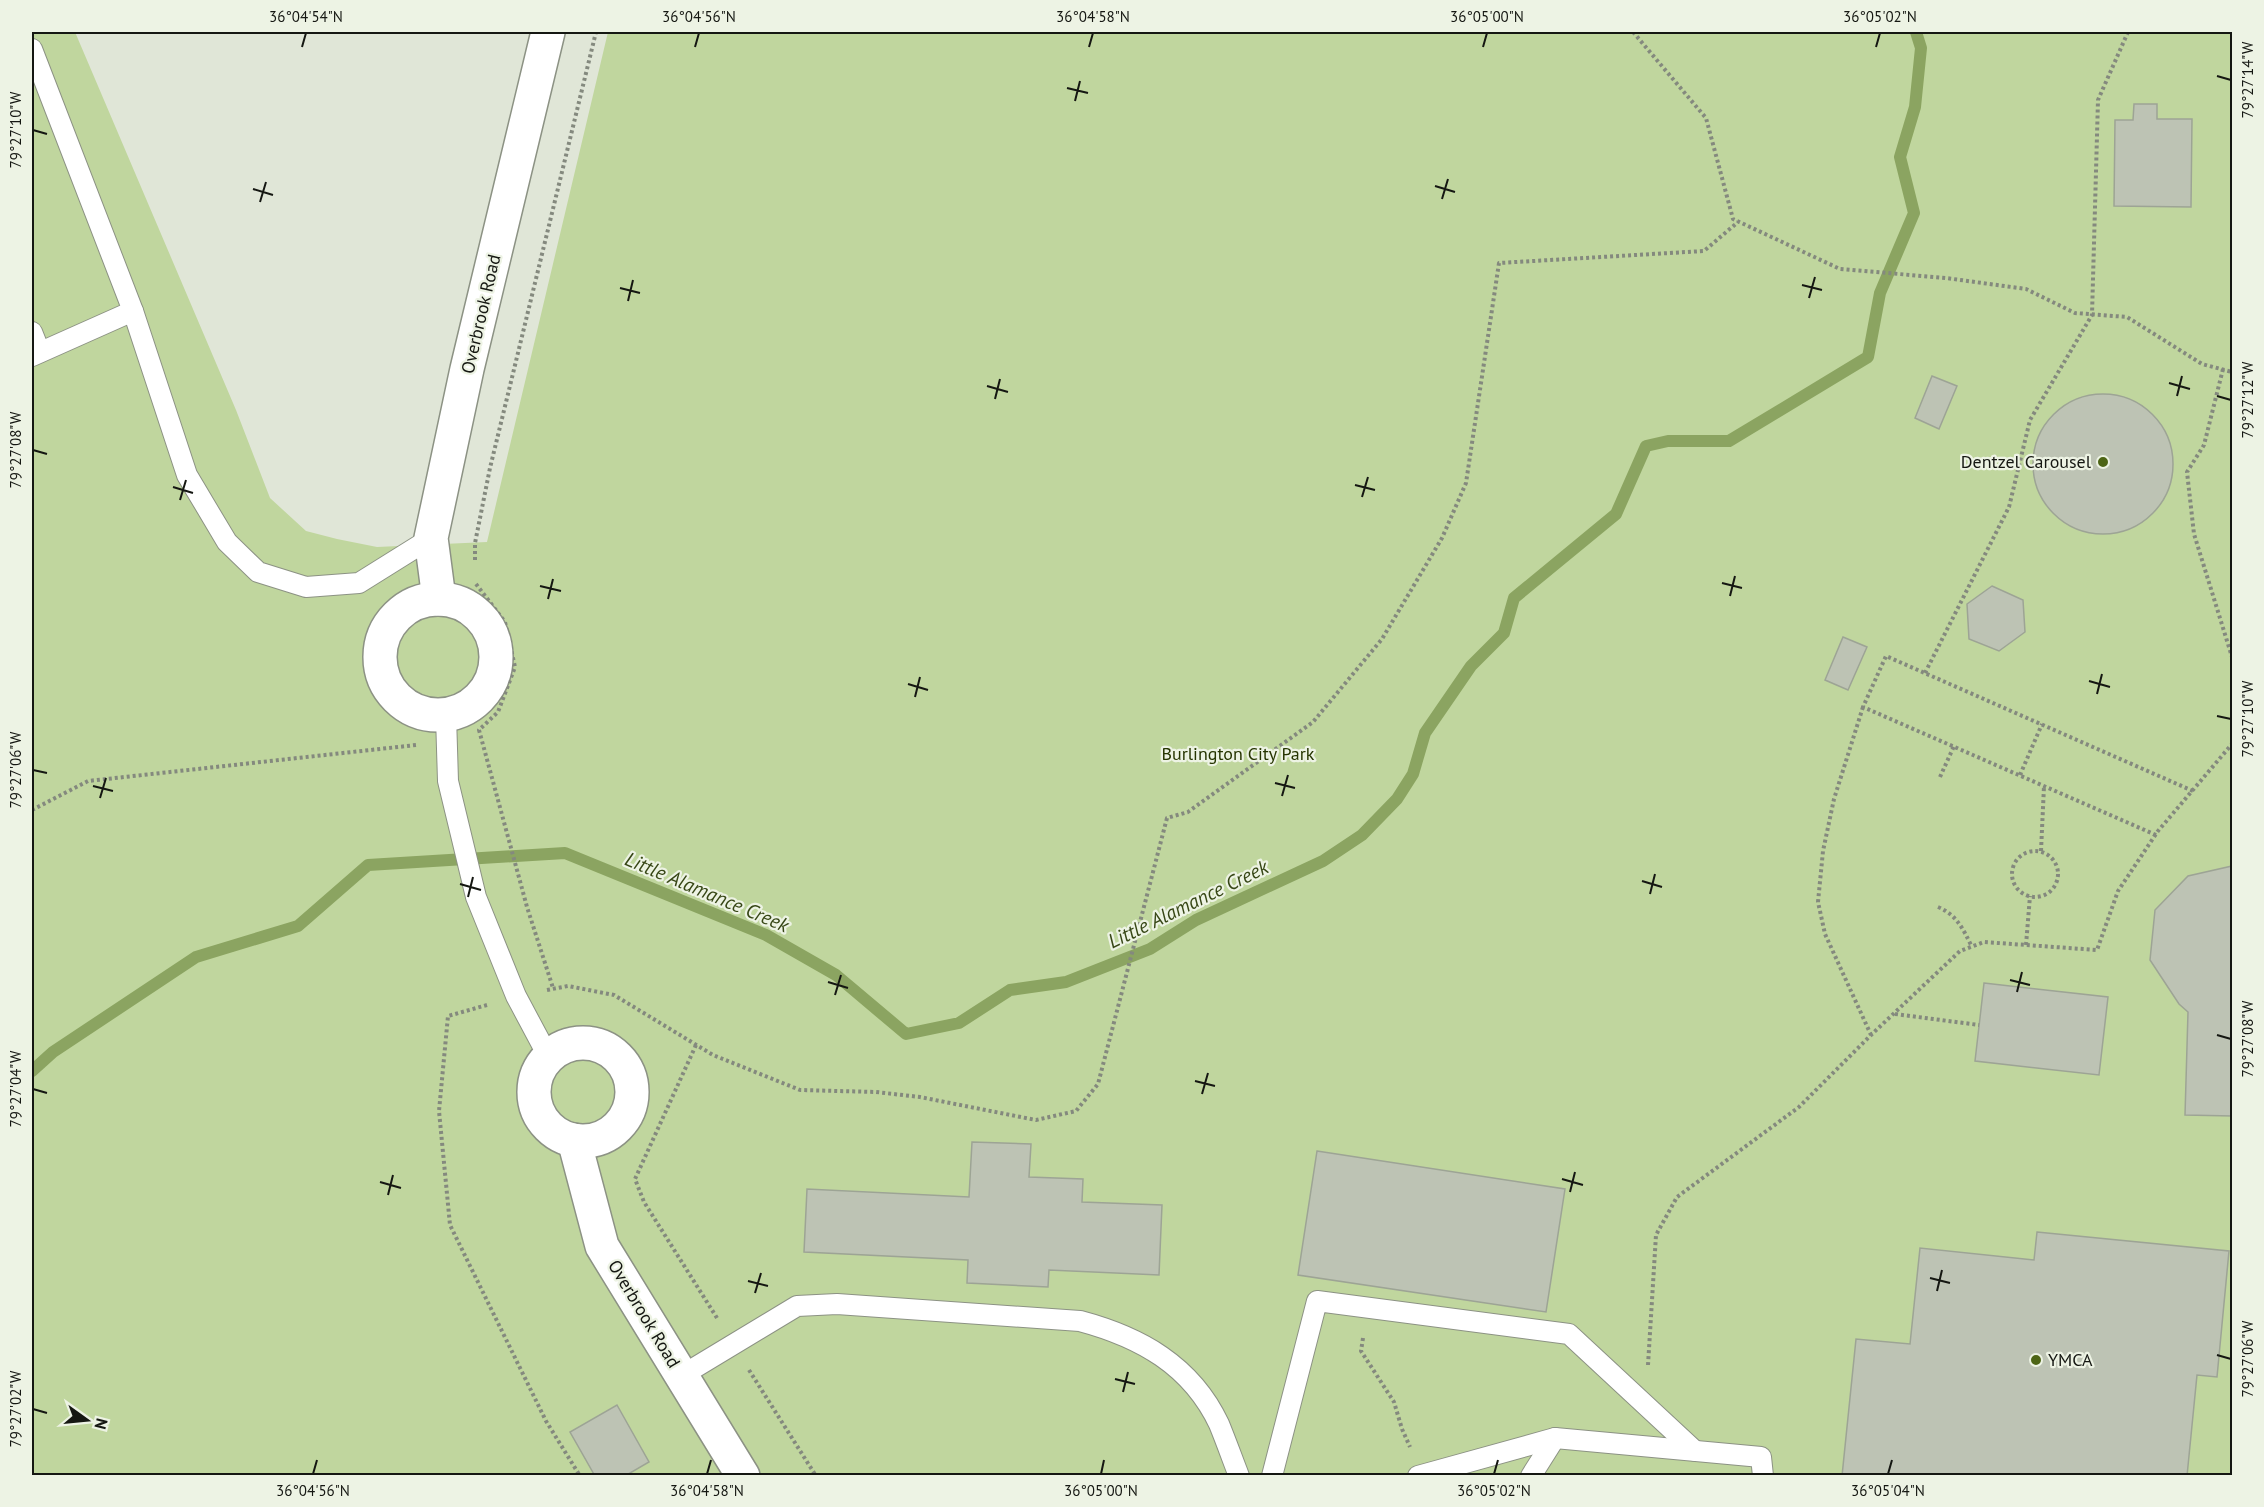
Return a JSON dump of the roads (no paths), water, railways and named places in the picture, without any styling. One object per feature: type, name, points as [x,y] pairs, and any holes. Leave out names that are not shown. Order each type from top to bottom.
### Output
[{"type":"street","name":"Overbrook Road","points":[[439,599],[430,538],[467,369],[548,32]]},
{"type":"street","points":[[439,599],[458,603],[474,612],[488,627],[495,645],[496,664],[490,682],[480,698],[464,709],[446,729],[427,715],[409,708],[394,696],[384,680],[379,661],[381,642],[390,624],[403,610],[420,602],[439,599]]},
{"type":"street","points":[[578,1041],[596,1043],[611,1050],[623,1062],[631,1076],[633,1093],[630,1110],[621,1124],[611,1133],[586,1141],[559,1135],[547,1126],[534,1098],[539,1068],[548,1056],[562,1046],[578,1041]]},
{"type":"street","name":"Overbrook Road","points":[[574,1140],[602,1246],[743,1476]]},
{"type":"lane","points":[[32,49],[134,311],[187,475],[227,542],[258,572],[306,587],[359,584],[430,538]]},
{"type":"lane","points":[[32,332],[36,354],[134,311]]},
{"type":"lane","points":[[446,729],[448,781],[476,897],[516,996],[548,1056]]},
{"type":"lane","points":[[1272,1476],[1317,1301],[1569,1334],[1695,1451]]},
{"type":"lane","points":[[681,1376],[798,1306],[837,1304],[1080,1321],[1104,1327],[1139,1341],[1172,1363],[1197,1389],[1213,1414],[1239,1476]]},
{"type":"lane","points":[[1531,1476],[1555,1438]]},
{"type":"lane","points":[[1420,1475],[1555,1438],[1761,1457],[1763,1476]]},
{"type":"waterway","name":"Little Alamance Creek","points":[[32,1071],[53,1052],[196,957],[298,926],[368,865],[565,853],[766,935],[836,975],[906,1034],[959,1023],[1010,990],[1066,982],[1150,949],[1196,920],[1323,861],[1362,835],[1397,799],[1413,774],[1425,733],[1471,666],[1504,633],[1514,598],[1616,514],[1646,446],[1668,441],[1729,441],[1868,357],[1880,293],[1914,213],[1900,157],[1915,107],[1921,48],[1916,32]]},
{"type":"place","name":"Dentzel Carousel","points":[[2103,462]]},
{"type":"place","name":"YMCA","points":[[2036,1360]]},
{"type":"park label","name":"Burlington City Park","points":[[1238,754]]}]
